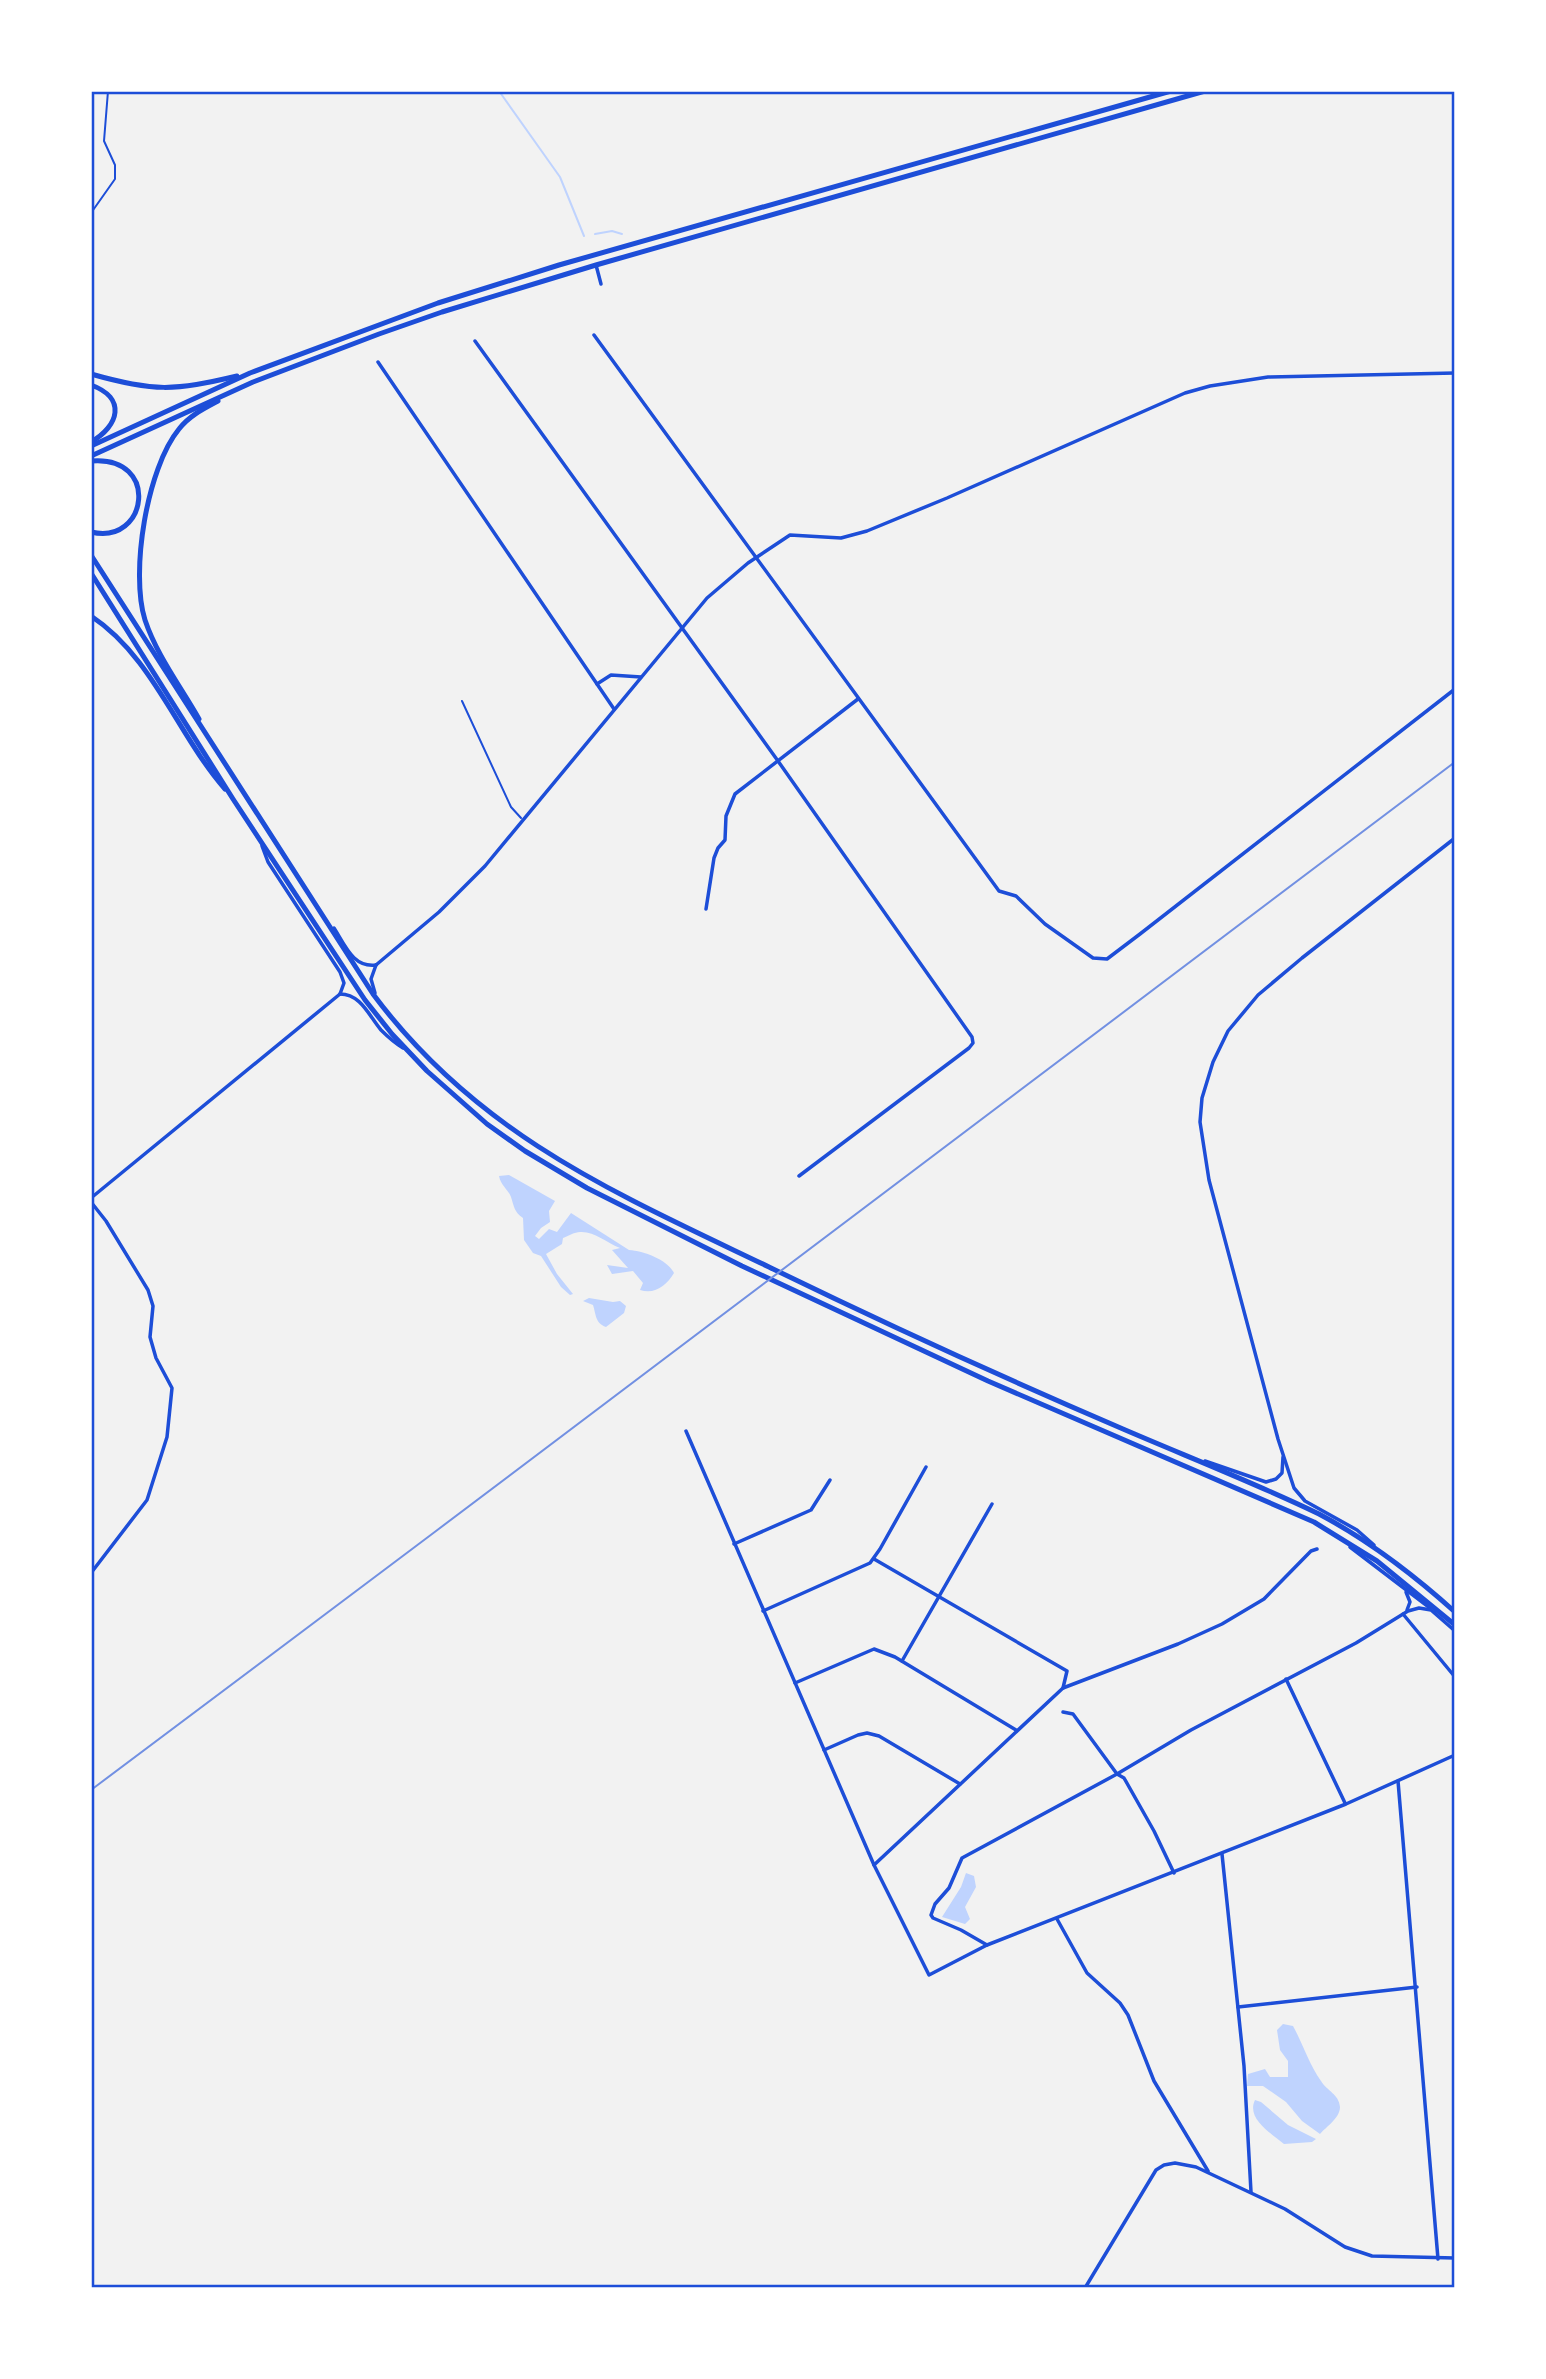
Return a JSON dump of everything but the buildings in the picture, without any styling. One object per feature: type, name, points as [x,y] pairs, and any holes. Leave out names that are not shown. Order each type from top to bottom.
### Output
[{"type":"main road","points":[[91,444],[250,373],[388,320],[559,265],[1171,91]]},
{"type":"main road","points":[[91,459],[253,382],[379,334],[596,265],[1205,91]]},
{"type":"main road","points":[[91,373],[131,385],[159,389],[194,386],[250,373]]},
{"type":"main road","points":[[221,759],[154,643],[141,604],[139,557],[158,470],[170,441],[179,428],[195,414],[253,382]]},
{"type":"main road","points":[[91,385],[107,394],[115,409],[110,428],[91,444]]},
{"type":"main road","points":[[91,459],[120,464],[135,479],[139,494],[137,510],[125,525],[106,533],[91,531]]},
{"type":"main road","points":[[91,555],[356,970],[405,1036],[474,1102],[530,1143],[626,1198],[749,1258],[992,1372],[1319,1514],[1381,1552],[1455,1612]]},
{"type":"main road","points":[[91,573],[233,799],[365,1000],[411,1055],[468,1108],[525,1151],[598,1194],[743,1266],[999,1386],[1332,1531],[1361,1549],[1455,1625]]},
{"type":"main road","points":[[91,615],[133,653],[195,750],[233,799]]},
{"type":"street","points":[[596,265],[601,284]]},
{"type":"street","points":[[594,335],[999,891],[1016,896],[1045,924],[1093,958],[1107,959],[1455,689]]},
{"type":"street","points":[[475,341],[778,761],[972,1037],[973,1043],[969,1048],[800,1176]]},
{"type":"street","points":[[378,362],[614,709]]},
{"type":"street","points":[[405,1036],[375,993],[371,979],[376,965],[463,890],[719,586],[790,535],[841,538],[888,523],[1195,389],[1268,377],[1455,373]]},
{"type":"street","points":[[597,684],[611,676],[640,677]]},
{"type":"street","points":[[706,909],[714,858],[725,840],[726,816],[735,794],[858,699]]},
{"type":"street","points":[[91,1573],[146,1500],[167,1437],[172,1388],[156,1358],[150,1337],[153,1306],[148,1290],[91,1200],[341,994],[344,983],[343,976],[268,862],[258,837]]},
{"type":"street","points":[[1381,1552],[1357,1530],[1300,1496],[1294,1488],[1282,1454],[1206,1167],[1200,1122],[1205,1085],[1228,1031],[1258,995],[1455,838]]},
{"type":"street","points":[[312,901],[328,919],[355,960],[364,966],[376,965]]},
{"type":"street","points":[[341,994],[348,994],[358,1000],[380,1029],[411,1055]]},
{"type":"street","points":[[686,1431],[874,1866],[929,1975],[987,1945],[1346,1804],[1455,1755]]},
{"type":"street","points":[[1196,1460],[1266,1482],[1282,1474],[1282,1454]]},
{"type":"street","points":[[763,1611],[860,1568],[874,1559],[926,1468]]},
{"type":"street","points":[[734,1544],[811,1510],[830,1480]]},
{"type":"street","points":[[902,1661],[992,1504]]},
{"type":"street","points":[[1295,1513],[1351,1548],[1402,1586],[1455,1631]]},
{"type":"street","points":[[874,1866],[1063,1688],[1222,1624],[1264,1599],[1311,1551],[1317,1549]]},
{"type":"street","points":[[874,1559],[1068,1671],[1063,1688]]},
{"type":"street","points":[[1402,1586],[1410,1602],[1410,1607],[1403,1614]]},
{"type":"street","points":[[987,1945],[961,1930],[933,1919],[931,1914],[935,1904],[949,1888],[962,1858],[1117,1774],[1191,1730],[1356,1643],[1403,1614],[1419,1608],[1434,1612]]},
{"type":"street","points":[[1403,1614],[1455,1677]]},
{"type":"street","points":[[794,1683],[874,1649],[884,1651],[1016,1730]]},
{"type":"street","points":[[1286,1679],[1346,1804]]},
{"type":"street","points":[[1063,1712],[1073,1714],[1117,1774],[1124,1778],[1154,1830],[1174,1873]]},
{"type":"street","points":[[824,1749],[867,1733],[878,1736],[960,1784]]},
{"type":"street","points":[[1398,1781],[1438,2259]]},
{"type":"street","points":[[1222,1854],[1250,2138],[1251,2192]]},
{"type":"street","points":[[1057,1919],[1087,1973],[1125,2010],[1154,2081],[1209,2173]]},
{"type":"street","points":[[1238,2007],[1417,1987]]},
{"type":"street","points":[[1085,2288],[1156,2171],[1164,2165],[1175,2163],[1196,2167],[1251,2192],[1358,2252],[1387,2258],[1455,2258]]},
{"type":"lane","points":[[91,213],[100,204],[114,179],[115,164],[104,141],[108,91]]},
{"type":"lane","points":[[463,701],[511,807],[522,819]]},
{"type":"water","points":[[509,1175],[555,1201],[549,1211],[550,1222],[535,1236],[539,1239],[549,1229],[557,1232],[571,1213],[629,1250],[661,1260],[674,1273],[660,1288],[640,1290],[643,1283],[633,1271],[612,1274],[607,1265],[628,1268],[612,1250],[620,1248],[590,1233],[578,1232],[563,1238],[562,1244],[546,1254],[573,1294],[570,1295],[561,1287],[541,1256],[533,1253],[524,1240],[523,1218],[516,1211],[499,1176]]},
{"type":"water","points":[[589,1298],[620,1301],[626,1306],[624,1313],[606,1327],[598,1321],[593,1305],[583,1301]]},
{"type":"water","points":[[966,1873],[974,1876],[976,1887],[965,1907],[970,1919],[965,1924],[942,1917],[961,1887]]},
{"type":"water","points":[[1283,2024],[1293,2026],[1317,2074],[1339,2103],[1338,2115],[1320,2134],[1302,2121],[1286,2102],[1263,2086],[1247,2086],[1248,2074],[1265,2069],[1270,2077],[1288,2077],[1288,2061],[1280,2050],[1277,2030]]},
{"type":"water","points":[[1255,2100],[1288,2125],[1316,2139],[1312,2142],[1284,2144],[1257,2119],[1253,2107]]},
{"type":"waterway","points":[[499,91],[560,177],[584,236]]},
{"type":"waterway","points":[[595,234],[612,231],[622,234]]},
{"type":"railway","points":[[91,1790],[1455,762]]}]
